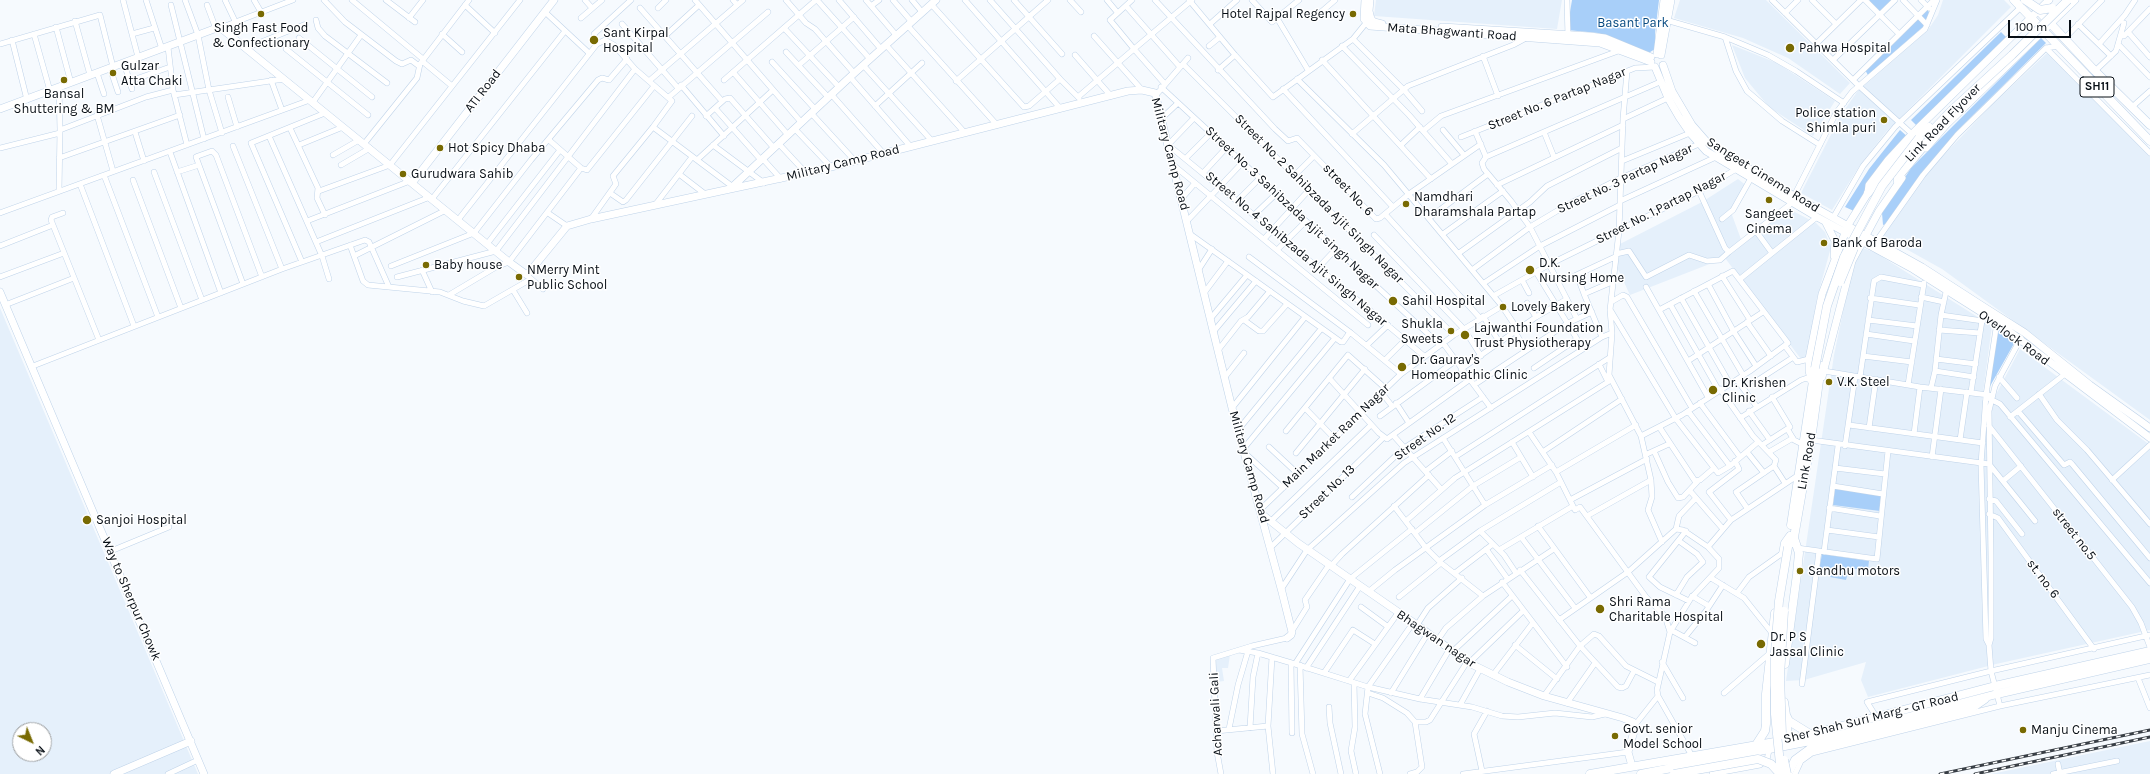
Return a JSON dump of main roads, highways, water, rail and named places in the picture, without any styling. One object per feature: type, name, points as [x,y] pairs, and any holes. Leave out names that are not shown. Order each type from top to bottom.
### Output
[{"type":"main road","name":"SH11","points":[[2014,0],[2023,4],[2031,18],[2150,141]]},
{"type":"main road","name":"SH11","points":[[2028,0],[2095,71],[2150,125]]},
{"type":"main road","name":"Link Road Flyover","points":[[1815,383],[1820,368],[1827,306],[1844,257],[1882,186],[1903,156],[2060,0]]},
{"type":"main road","name":"Link Road Flyover","points":[[1930,129],[2008,60],[2068,0]]},
{"type":"main road","points":[[2023,4],[2040,10],[2052,8]]},
{"type":"main road","points":[[1868,193],[1914,137],[1930,129]]},
{"type":"main road","points":[[1898,180],[1928,141],[1930,129]]},
{"type":"main road","name":"Link Road","points":[[1792,537],[1811,440],[1815,383]]},
{"type":"main road","name":"Link Road","points":[[1792,537],[1802,444],[1815,383]]},
{"type":"main road","points":[[1780,774],[1775,714],[1775,652],[1779,601],[1792,537]]},
{"type":"main road","points":[[1769,746],[1766,724],[1766,694],[1769,654],[1790,549]]},
{"type":"main road","points":[[1789,743],[1783,699],[1783,678],[1798,574],[1799,553],[1790,549]]},
{"type":"main road","points":[[1788,774],[1782,734],[1780,676],[1790,549]]},
{"type":"main road","name":"Sher Shah Suri Marg - GT Road","points":[[1789,743],[1810,734],[1877,718],[1995,686],[2150,651]]},
{"type":"main road","name":"Sher Shah Suri Marg - GT Road","points":[[1641,774],[1769,746],[1837,735],[1993,695],[2150,659]]},
{"type":"main road","points":[[1788,774],[1795,760],[1810,749],[1972,708],[1993,695]]},
{"type":"main road","points":[[1786,715],[1798,728],[1810,734]]},
{"type":"main road","points":[[1756,745],[1765,731],[1766,724]]},
{"type":"main road","name":"Sher Shah Suri Marg - GT Road","points":[[1590,774],[1756,745],[1769,746]]},
{"type":"main road","points":[[1674,774],[1758,759],[1771,764],[1780,774]]},
{"type":"railway","points":[[1940,774],[2150,730]]},
{"type":"railway","points":[[1975,774],[2150,737]]},
{"type":"place","name":"Singh Fast Food & Confectionary","points":[[261,14]]},
{"type":"place","name":"Hotel Rajpal Regency","points":[[1353,14]]},
{"type":"place","name":"Sant Kirpal Hospital","points":[[594,40]]},
{"type":"place","name":"Pahwa Hospital","points":[[1790,48]]},
{"type":"place","name":"Gulzar Atta Chaki","points":[[113,73]]},
{"type":"place","name":"Bansal Shuttering & BM","points":[[64,80]]},
{"type":"place","name":"Police station Shimla puri","points":[[1884,120]]},
{"type":"place","name":"Hot Spicy Dhaba","points":[[440,148]]},
{"type":"place","name":"Gurudwara Sahib","points":[[403,174]]},
{"type":"place","name":"Sangeet Cinema","points":[[1769,200]]},
{"type":"place","name":"Namdhari Dharamshala Partap","points":[[1406,204]]},
{"type":"place","name":"Bank of Baroda","points":[[1824,243]]},
{"type":"place","name":"Baby house","points":[[426,265]]},
{"type":"place","name":"D.K. Nursing Home","points":[[1530,270]]},
{"type":"place","name":"NMerry Mint Public School","points":[[519,277]]},
{"type":"place","name":"Sahil Hospital","points":[[1393,301]]},
{"type":"place","name":"Lovely Bakery","points":[[1503,307]]},
{"type":"place","name":"Shukla Sweets","points":[[1451,331]]},
{"type":"place","name":"Lajwanthi Foundation Trust Physiotherapy","points":[[1465,335]]},
{"type":"place","name":"Dr. Gaurav's Homeopathic Clinic","points":[[1402,367]]},
{"type":"place","name":"V.K. Steel","points":[[1829,382]]},
{"type":"place","name":"Dr. Krishen Clinic","points":[[1713,390]]},
{"type":"place","name":"Sanjoi Hospital","points":[[87,520]]},
{"type":"place","name":"Sandhu motors","points":[[1800,571]]},
{"type":"place","name":"Shri Rama Charitable Hospital","points":[[1600,609]]},
{"type":"place","name":"Dr. P S Jassal Clinic","points":[[1761,644]]},
{"type":"place","name":"Manju Cinema","points":[[2023,730]]},
{"type":"place","name":"Govt. senior Model School","points":[[1615,736]]},
{"type":"park label","name":"Basant Park","points":[[1633,23]]}]
